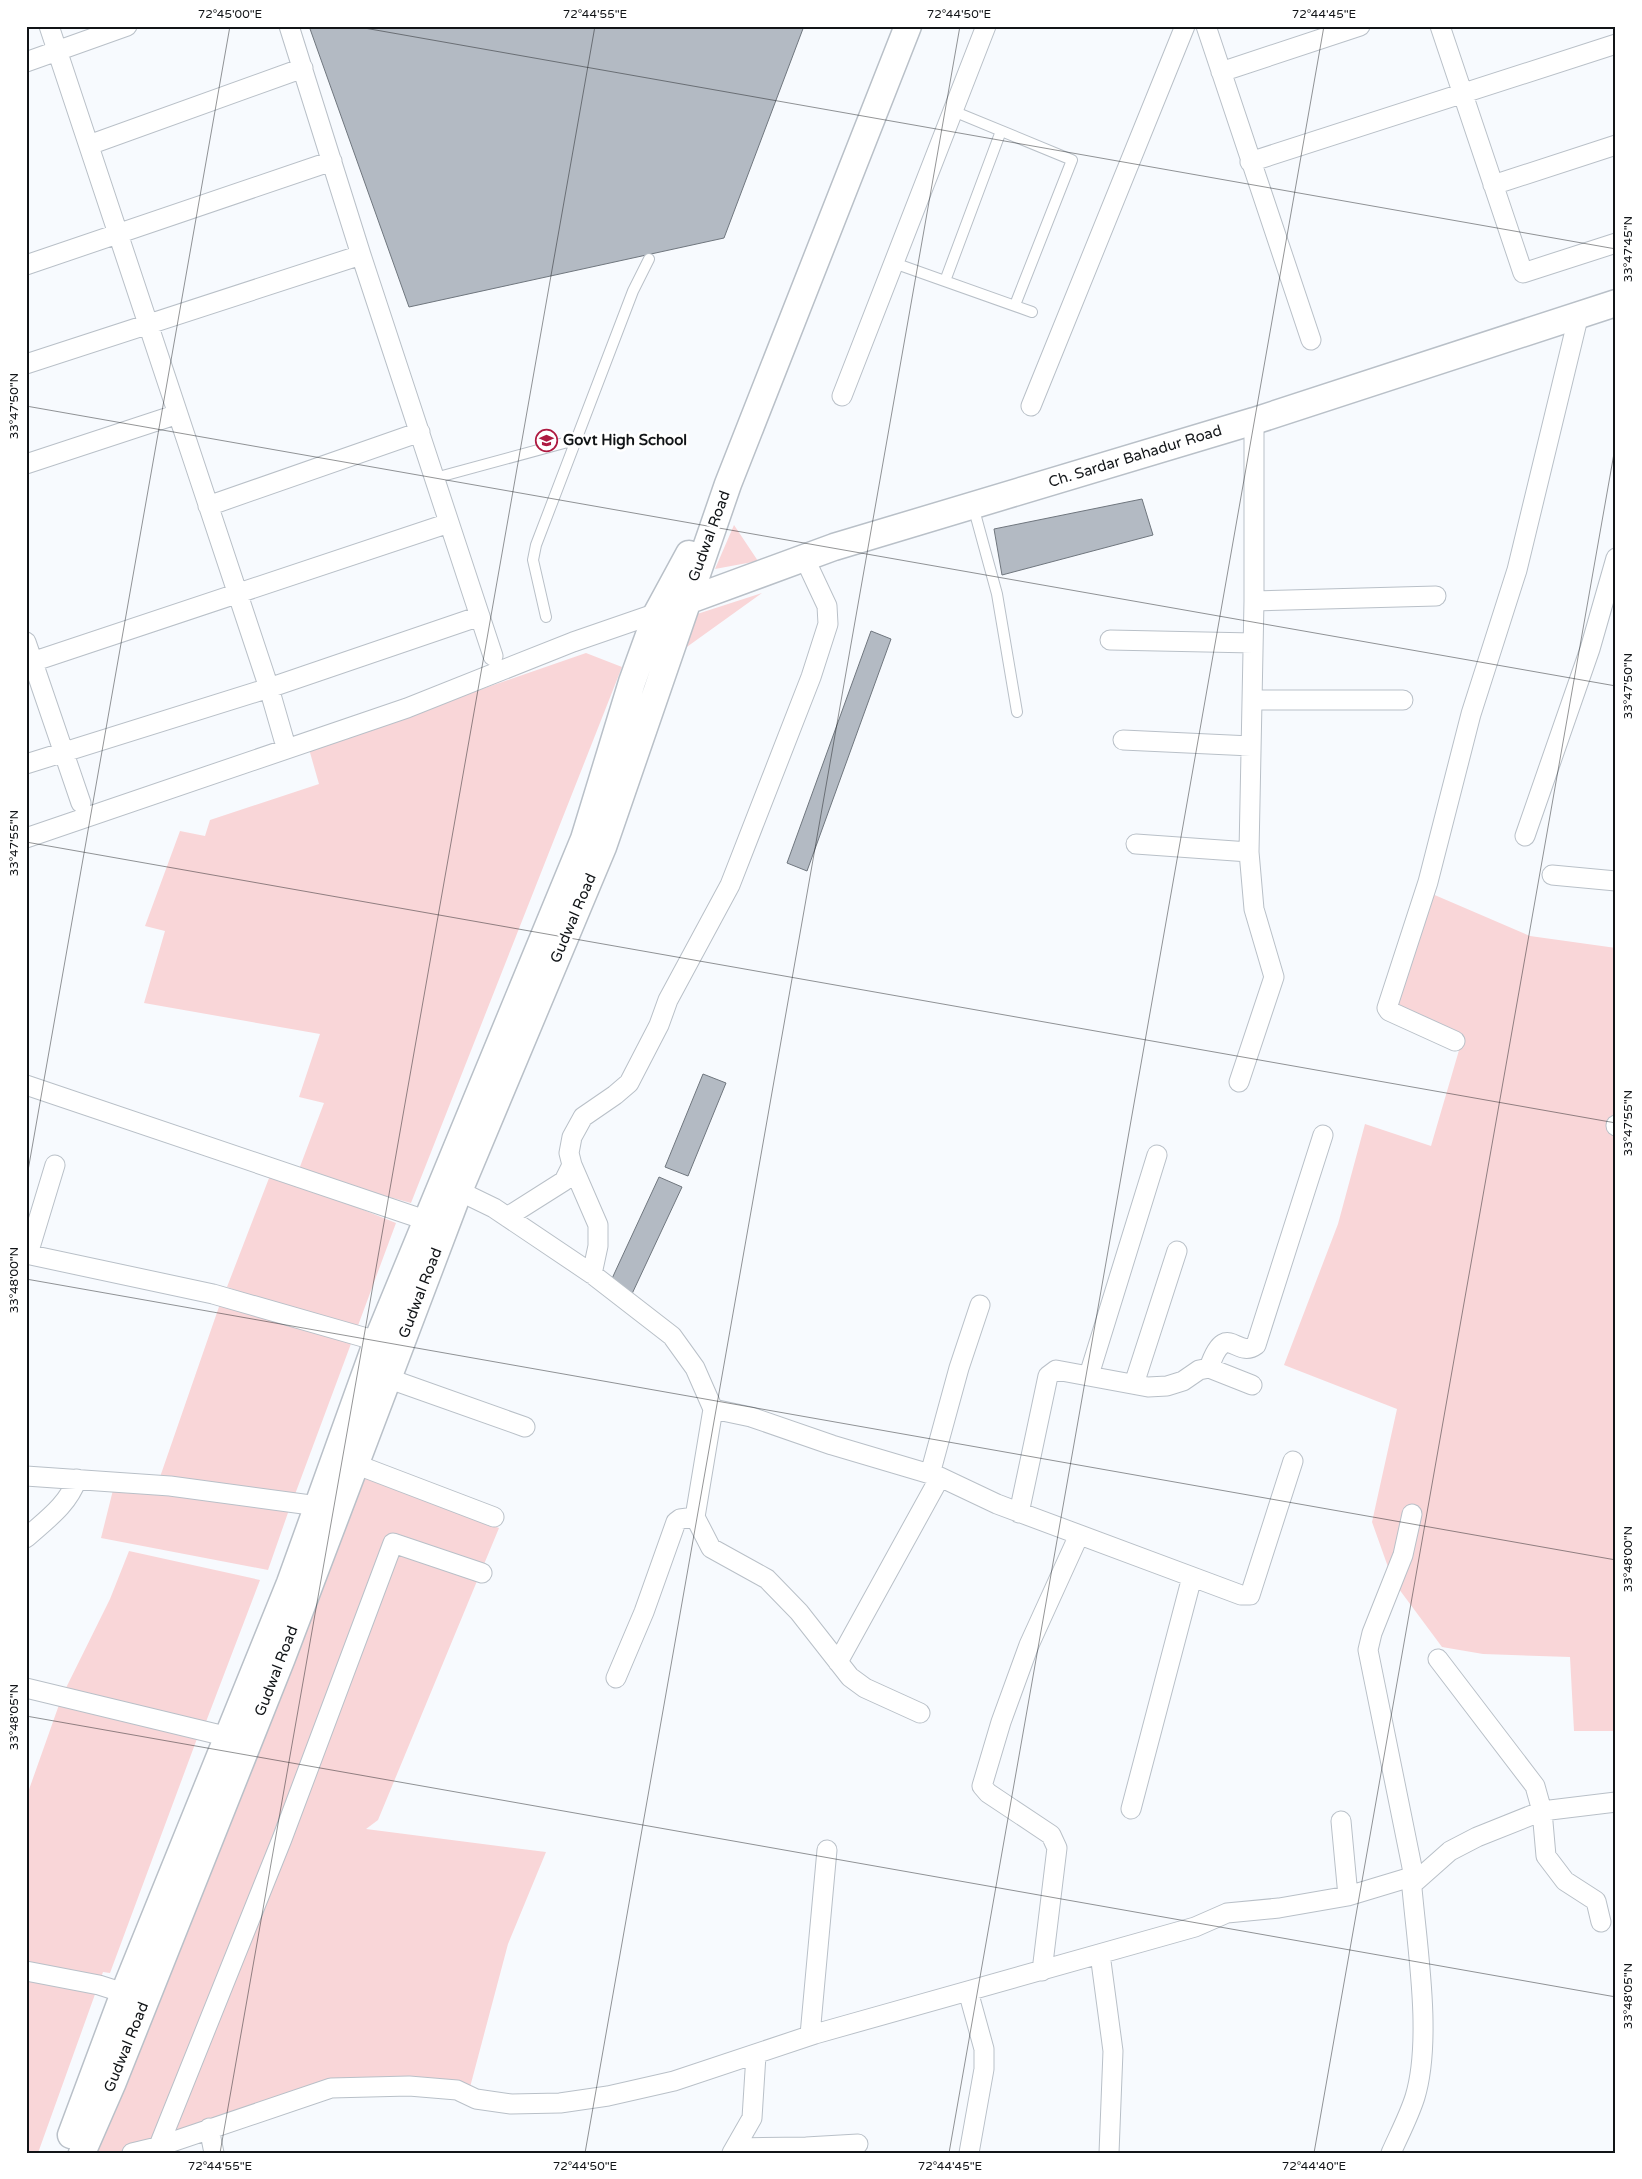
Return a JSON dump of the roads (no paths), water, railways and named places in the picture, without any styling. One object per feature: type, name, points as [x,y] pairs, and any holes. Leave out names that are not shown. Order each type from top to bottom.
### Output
[{"type":"main road","points":[[728,484],[908,26]]},
{"type":"main road","name":"Ch. Sardar Bahadur Road","points":[[657,613],[686,600],[804,557],[1254,421],[1616,303]]},
{"type":"main road","name":"Gudwal Road","points":[[64,2153],[124,1993],[228,1737],[318,1506],[378,1341],[436,1223],[459,1191],[603,846],[686,600],[728,484]]},
{"type":"main road","name":"Gudwal Road","points":[[82,2153],[116,2073],[282,1658],[388,1378],[436,1223],[584,839],[632,682],[657,613],[728,484]]},
{"type":"street","points":[[49,26],[269,688],[284,740]]},
{"type":"street","points":[[26,62],[127,26]]},
{"type":"street","points":[[289,26],[361,255],[493,656]]},
{"type":"street","points":[[842,396],[986,26]]},
{"type":"street","points":[[1031,406],[1185,26]]},
{"type":"street","points":[[1206,26],[1311,340]]},
{"type":"street","points":[[1221,72],[1360,26]]},
{"type":"street","points":[[1440,26],[1523,273],[1616,243]]},
{"type":"street","points":[[1250,162],[1616,44]]},
{"type":"street","points":[[88,145],[302,68]]},
{"type":"street","points":[[1492,185],[1616,145]]},
{"type":"street","points":[[26,265],[332,161]]},
{"type":"street","points":[[26,364],[361,255]]},
{"type":"street","points":[[1455,1041],[1389,1011],[1387,1008],[1428,882],[1471,714],[1517,570],[1579,314]]},
{"type":"street","points":[[26,464],[178,414]]},
{"type":"street","points":[[1239,1082],[1274,976],[1254,909],[1249,852],[1254,601],[1254,421]]},
{"type":"street","points":[[208,506],[420,432]]},
{"type":"street","points":[[30,663],[450,522]]},
{"type":"street","points":[[592,1274],[598,1246],[598,1225],[572,1165],[569,1153],[572,1138],[583,1117],[629,1083],[659,1024],[668,1000],[730,885],[812,677],[828,624],[827,606],[804,557]]},
{"type":"street","points":[[1525,836],[1590,649],[1616,558]]},
{"type":"street","points":[[1254,601],[1436,596]]},
{"type":"street","points":[[26,838],[406,708],[573,642],[657,613]]},
{"type":"street","points":[[26,764],[269,688],[480,616]]},
{"type":"street","points":[[1110,640],[1253,644]]},
{"type":"street","points":[[26,642],[30,663],[81,803]]},
{"type":"street","points":[[1252,700],[1403,700]]},
{"type":"street","points":[[1123,740],[1251,746]]},
{"type":"street","points":[[1136,844],[1249,852]]},
{"type":"street","points":[[1552,875],[1616,881]]},
{"type":"street","points":[[26,1085],[436,1223]]},
{"type":"street","points":[[1209,1368],[1215,1351],[1221,1344],[1226,1342],[1246,1348],[1252,1348],[1256,1344],[1323,1135]]},
{"type":"street","points":[[1089,1375],[1157,1155]]},
{"type":"street","points":[[55,1165],[27,1254],[213,1294],[378,1341]]},
{"type":"street","points":[[507,1217],[564,1181],[572,1165]]},
{"type":"street","points":[[459,1191],[507,1217],[592,1274],[672,1336],[695,1368],[713,1409],[695,1517],[711,1548],[767,1579],[799,1612],[850,1677],[865,1688],[920,1712]]},
{"type":"street","points":[[1134,1384],[1177,1251]]},
{"type":"street","points":[[838,1662],[935,1475],[959,1368],[980,1305]]},
{"type":"street","points":[[1020,1513],[1048,1376],[1056,1370],[1148,1387],[1167,1386],[1209,1368],[1252,1385]]},
{"type":"street","points":[[388,1378],[525,1427]]},
{"type":"street","points":[[713,1409],[751,1417],[832,1445],[935,1475],[1020,1513],[1241,1595],[1250,1595],[1292,1461]]},
{"type":"street","points":[[355,1464],[494,1517]]},
{"type":"street","points":[[26,1476],[170,1486],[318,1506]]},
{"type":"street","points":[[26,1538],[64,1504],[72,1493],[76,1479]]},
{"type":"street","points":[[1391,2153],[1415,2097],[1423,2053],[1422,2007],[1413,1880],[1368,1650],[1372,1633],[1403,1555],[1412,1514]]},
{"type":"street","points":[[616,1678],[644,1612],[676,1522],[680,1519],[695,1517]]},
{"type":"street","points":[[1042,1971],[1057,1848],[1051,1835],[988,1793],[982,1786],[1001,1722],[1029,1645],[1079,1535]]},
{"type":"street","points":[[156,2150],[282,1839],[393,1543],[482,1573]]},
{"type":"street","points":[[1131,1809],[1192,1577]]},
{"type":"street","points":[[1438,1659],[1535,1786],[1542,1811],[1546,1856],[1565,1881],[1596,1901],[1601,1922]]},
{"type":"street","points":[[26,1688],[228,1737]]},
{"type":"street","points":[[132,2153],[156,2150],[209,2128],[331,2088],[409,2086],[457,2090],[476,2099],[511,2104],[560,2103],[608,2096],[674,2081],[756,2055],[761,2050],[810,2035],[1195,1927],[1227,1913],[1279,1908],[1348,1896],[1413,1880],[1450,1851],[1477,1836],[1542,1811],[1616,1802]]},
{"type":"street","points":[[1341,1821],[1348,1896]]},
{"type":"street","points":[[810,2035],[827,1850]]},
{"type":"street","points":[[1100,1954],[1111,2020],[1114,2062],[1113,2152]]},
{"type":"street","points":[[26,1972],[99,1985],[124,1993]]},
{"type":"street","points":[[968,1991],[984,2050],[984,2069],[969,2153]]},
{"type":"street","points":[[734,2150],[752,2118],[756,2055]]},
{"type":"street","points":[[209,2128],[214,2153]]},
{"type":"street","points":[[734,2150],[858,2144]]},
{"type":"lane","points":[[953,111],[1072,160],[1015,306]]},
{"type":"lane","points":[[945,281],[1001,131]]},
{"type":"lane","points":[[546,617],[533,560],[574,440],[633,291],[649,259]]},
{"type":"lane","points":[[894,263],[1032,312]]},
{"type":"lane","points":[[435,478],[574,440]]},
{"type":"lane","points":[[973,505],[997,594],[1017,712]]},
{"type":"place","name":"Govt High School","points":[[547,440]]}]
